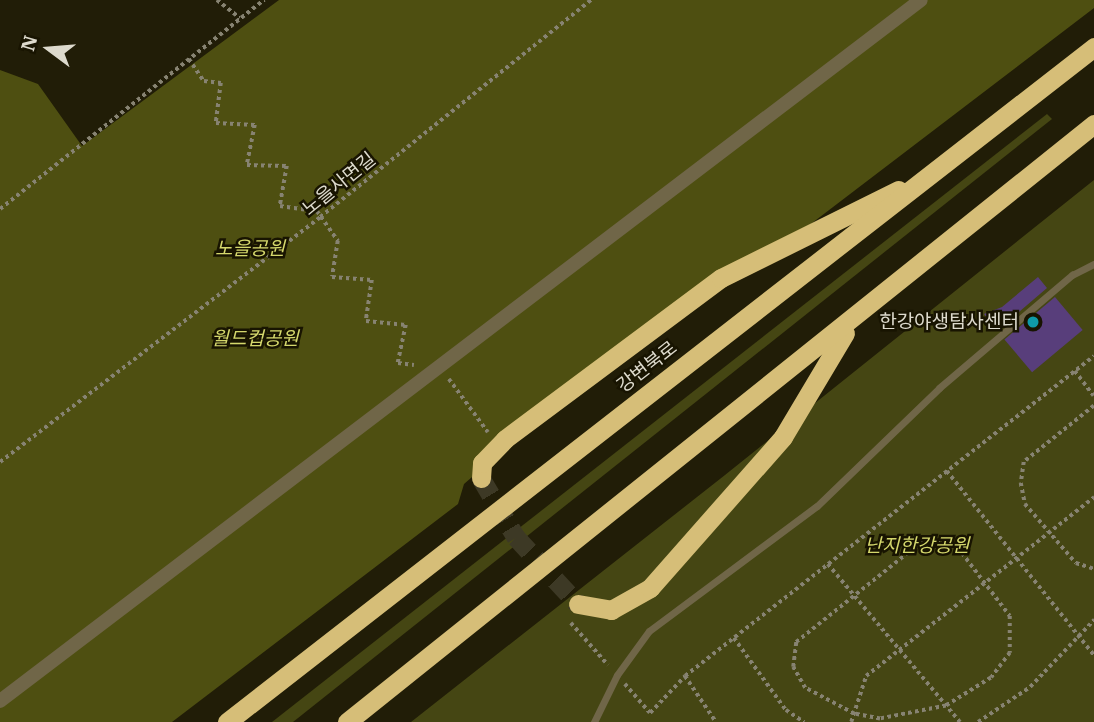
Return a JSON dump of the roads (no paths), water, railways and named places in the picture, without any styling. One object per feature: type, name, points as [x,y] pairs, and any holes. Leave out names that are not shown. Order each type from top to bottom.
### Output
[{"type":"highway","name":"강변북로","points":[[227,722],[1094,47]]},
{"type":"highway","points":[[347,722],[851,323],[1094,124]]},
{"type":"highway","points":[[481,478],[482,463],[505,439],[721,278],[936,171]]},
{"type":"highway","points":[[578,604],[611,610],[650,588],[783,437],[851,323]]},
{"type":"street","points":[[0,701],[441,369],[921,0]]},
{"type":"lane","points":[[594,722],[617,675],[649,631],[817,506],[939,388],[1072,275],[1094,264]]},
{"type":"tunnel","points":[[481,478],[516,537],[578,604]]},
{"type":"place","name":"한강야생탐사센터","points":[[1033,322]]},
{"type":"park label","name":"노을공원","points":[[250,249]]},
{"type":"park label","name":"월드컵공원","points":[[255,339]]},
{"type":"park label","name":"난지한강공원","points":[[917,546]]}]
